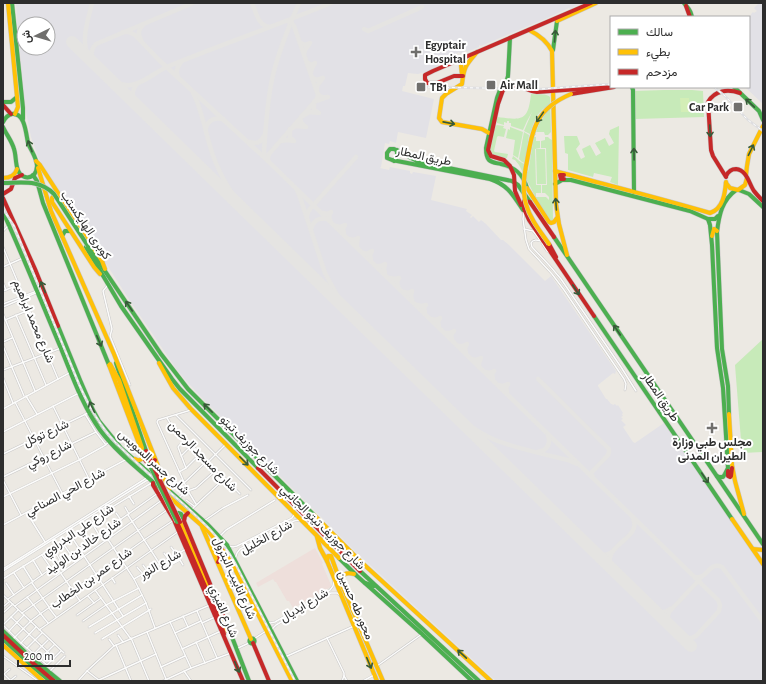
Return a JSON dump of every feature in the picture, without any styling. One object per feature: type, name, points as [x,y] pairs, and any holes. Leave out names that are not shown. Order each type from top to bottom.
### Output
[{"type":"main road","points":[[3,122],[6,117],[13,114],[18,107],[8,3]]},
{"type":"main road","points":[[12,3],[23,119],[29,145],[36,161],[51,211],[114,352],[155,460],[169,489]]},
{"type":"main road","points":[[462,75],[454,76],[437,83],[427,83],[425,79],[425,75],[433,70],[556,20],[591,3]]},
{"type":"main road","points":[[565,15],[596,3]]},
{"type":"main road","points":[[685,5],[690,9],[691,16]]},
{"type":"main road","points":[[556,20],[552,52],[555,184],[557,216],[567,256]]},
{"type":"main road","points":[[529,30],[544,39],[552,52]]},
{"type":"main road","points":[[510,38],[508,76],[506,83],[500,90],[497,98],[486,151],[488,158],[493,162],[515,168],[522,174],[527,188],[549,222],[554,222],[557,216]]},
{"type":"main road","points":[[462,75],[466,64],[477,52]]},
{"type":"main road","points":[[462,58],[460,65],[463,81],[461,85],[443,96],[439,118],[442,122],[482,129],[489,134]]},
{"type":"main road","points":[[524,211],[516,195],[514,175],[510,166],[504,160],[491,156],[488,150],[502,92],[506,88],[514,85],[532,92],[553,92],[610,87]]},
{"type":"main road","points":[[563,269],[549,244],[532,219],[525,200],[524,179],[530,140],[534,127],[543,112],[556,101],[571,94],[610,87]]},
{"type":"main road","points":[[632,88],[634,192]]},
{"type":"main road","points":[[763,115],[740,93],[731,88],[713,94],[708,104],[710,147],[726,179],[726,184],[731,189],[749,194],[763,207]]},
{"type":"main road","points":[[3,102],[12,102],[17,97]]},
{"type":"main road","points":[[3,105],[6,110],[20,116],[23,119]]},
{"type":"main road","points":[[759,111],[763,120]]},
{"type":"main road","points":[[708,219],[712,238],[717,348],[724,388],[728,476],[730,477],[732,476],[732,465],[728,382],[722,354],[717,231],[720,214],[728,197],[731,193],[745,185],[749,154],[762,131],[763,126]]},
{"type":"main road","points":[[3,127],[13,145],[18,171],[22,175],[28,177],[36,172],[38,167]]},
{"type":"main road","name":"طريق المطار","points":[[423,165],[397,150],[390,149],[387,153],[389,159],[394,161],[514,182],[520,188],[763,544]]},
{"type":"main road","points":[[394,161],[397,155],[397,150]]},
{"type":"main road","points":[[408,163],[412,158]]},
{"type":"main road","name":"شارع جوزيف تيتو","points":[[36,161],[102,261],[106,272],[161,354],[188,388],[359,560],[491,681]]},
{"type":"main road","points":[[3,178],[13,176],[17,167]]},
{"type":"main road","points":[[569,175],[561,175],[560,177],[562,179],[567,178],[713,213],[724,196],[726,179],[729,171],[736,168],[743,171],[754,191],[763,201]]},
{"type":"main road","points":[[555,171],[634,192],[640,196]]},
{"type":"main road","points":[[3,194],[11,189],[16,178],[22,175]]},
{"type":"main road","points":[[33,175],[37,180],[43,203],[107,360],[119,380],[144,453],[171,502],[215,608],[224,638]]},
{"type":"main road","name":"طريق المطار","points":[[490,178],[505,186],[524,211],[763,564]]},
{"type":"main road","points":[[555,184],[562,180],[571,180]]},
{"type":"main road","name":"كوبرى الهايكستب","points":[[3,184],[34,183],[42,184],[49,189],[54,194],[106,272]]},
{"type":"main road","name":"كوبرى الهايكستب","points":[[3,184],[37,186],[48,191],[86,247],[101,274]]},
{"type":"main road","name":"شارع جوزيف تيتو","points":[[59,195],[54,195],[52,201],[71,232],[94,267],[101,274],[156,358],[180,389],[376,586],[479,681]]},
{"type":"main road","points":[[646,197],[690,211],[708,219],[715,219],[720,214]]},
{"type":"main road","name":"شارع جسر السويس","points":[[3,198],[50,304],[82,386],[99,421],[127,459],[150,479],[192,508]]},
{"type":"main road","points":[[524,211],[524,202],[530,202]]},
{"type":"main road","name":"شارع جسر السويس","points":[[3,212],[24,258],[87,413],[108,444],[120,449],[135,459],[152,476],[192,508],[232,564],[292,681]]},
{"type":"main road","points":[[712,238],[714,230],[715,229],[717,231]]},
{"type":"main road","points":[[62,236],[65,231],[71,232]]},
{"type":"main road","points":[[43,304],[50,304]]},
{"type":"main road","points":[[45,309],[50,304]]},
{"type":"main road","points":[[114,352],[144,453],[145,461],[148,464],[152,464],[155,460]]},
{"type":"main road","name":"شارع جوزيف تيتو الجانبي","points":[[156,358],[173,388],[191,409],[357,576],[472,681]]},
{"type":"main road","points":[[75,382],[78,383],[80,380]]},
{"type":"main road","points":[[78,391],[79,387],[82,386]]},
{"type":"main road","points":[[135,459],[141,460],[144,453]]},
{"type":"main road","points":[[732,465],[745,518]]},
{"type":"main road","points":[[717,476],[724,476],[728,468]]},
{"type":"main road","points":[[150,479],[168,510],[179,521],[226,629],[230,633],[248,681]]},
{"type":"main road","points":[[179,521],[185,517],[192,508]]},
{"type":"main road","name":"شارع الفيزي","points":[[179,521],[179,531],[186,549],[231,653]]},
{"type":"main road","name":"شارع جسر السويس","points":[[203,523],[220,536],[227,545],[297,681]]},
{"type":"main road","name":"شارع انابيب البترول","points":[[203,523],[269,681]]},
{"type":"main road","name":"محور طه حسين","points":[[317,536],[320,548],[327,561],[377,681]]},
{"type":"main road","points":[[218,562],[220,559],[218,551],[222,548]]},
{"type":"main road","points":[[753,549],[763,550]]},
{"type":"main road","points":[[327,561],[328,556],[331,556],[341,583]]},
{"type":"main road","name":"محور طه حسين","points":[[357,576],[346,573],[341,577],[341,583],[383,681]]},
{"type":"main road","points":[[365,583],[376,586]]},
{"type":"main road","points":[[3,631],[34,664],[54,681]]},
{"type":"main road","points":[[3,635],[12,640],[46,667],[49,672],[60,681]]},
{"type":"main road","points":[[3,639],[50,681]]},
{"type":"main road","points":[[3,645],[43,681]]},
{"type":"main road","points":[[231,653],[242,681]]},
{"type":"street","points":[[524,211],[524,229],[529,249],[552,274],[564,290],[623,377],[626,384],[625,390]]},
{"type":"street","points":[[3,231],[9,225]]},
{"type":"street","points":[[524,229],[533,231],[548,251],[552,253]]},
{"type":"street","points":[[541,241],[534,240],[531,243],[532,247],[549,265],[567,288],[636,391]]},
{"type":"street","name":"شارع محمد ابراهيم","points":[[3,247],[58,379]]},
{"type":"street","name":"شارع محمد ابراهيم","points":[[3,267],[24,258]]},
{"type":"street","points":[[3,284],[6,290]]},
{"type":"street","points":[[3,291],[18,285]]},
{"type":"street","points":[[108,285],[103,292],[112,328],[110,336],[114,352],[130,385]]},
{"type":"street","points":[[3,306],[38,292]]},
{"type":"street","points":[[5,320],[29,310]]},
{"type":"street","points":[[3,314],[35,391]]},
{"type":"street","points":[[16,315],[46,385]]},
{"type":"street","points":[[3,342],[13,338]]},
{"type":"street","points":[[3,346],[25,396],[37,414]]},
{"type":"street","points":[[3,370],[61,348]]},
{"type":"street","points":[[3,409],[71,372]]},
{"type":"street","points":[[3,378],[62,494]]},
{"type":"street","points":[[3,432],[78,391]]},
{"type":"street","points":[[53,406],[89,479]]},
{"type":"street","points":[[191,409],[158,420],[157,422],[188,491],[192,508]]},
{"type":"street","points":[[3,497],[51,472],[79,460],[108,444],[96,432],[87,413]]},
{"type":"street","name":"شارع توكل","points":[[3,454],[87,413]]},
{"type":"street","points":[[175,415],[251,490]]},
{"type":"street","name":"شارع مسجد الرحمن","points":[[167,417],[170,423],[185,439],[240,494]]},
{"type":"street","name":"شارع روكي","points":[[3,477],[96,432]]},
{"type":"street","points":[[185,439],[178,447],[186,468]]},
{"type":"street","points":[[184,482],[216,455],[226,444]]},
{"type":"street","points":[[181,456],[192,446]]},
{"type":"street","points":[[179,472],[186,468],[200,454]]},
{"type":"street","name":"شارع الحي الصناعي","points":[[3,525],[127,459]]},
{"type":"street","points":[[179,498],[183,493],[196,488],[216,470]]},
{"type":"street","points":[[192,508],[224,478]]},
{"type":"street","points":[[3,570],[150,479]]},
{"type":"street","name":"شارع علي البدراوي","points":[[3,579],[104,515],[104,512],[130,496],[150,479]]},
{"type":"street","points":[[3,480],[21,515]]},
{"type":"street","name":"شارع خالد بن الوليد","points":[[3,607],[14,595],[158,493]]},
{"type":"street","points":[[203,523],[223,508],[248,495]]},
{"type":"street","points":[[130,496],[134,504]]},
{"type":"street","points":[[3,613],[162,500]]},
{"type":"street","points":[[186,500],[192,508]]},
{"type":"street","points":[[220,536],[225,531],[275,500]]},
{"type":"street","points":[[125,507],[132,522],[164,569],[180,560]]},
{"type":"street","points":[[22,613],[168,510]]},
{"type":"street","points":[[26,513],[45,543]]},
{"type":"street","points":[[116,513],[121,520]]},
{"type":"street","name":"شارع الخليل","points":[[227,545],[232,547],[236,546],[292,518],[294,513]]},
{"type":"street","points":[[104,515],[107,518]]},
{"type":"street","name":"شارع الخليل","points":[[235,559],[238,550],[293,521],[302,520]]},
{"type":"street","name":"شارع عمر بن الخطاب","points":[[12,640],[31,621],[72,591],[144,540],[179,521]]},
{"type":"street","points":[[92,523],[99,535]]},
{"type":"street","points":[[81,530],[89,542]]},
{"type":"street","points":[[39,630],[179,531]]},
{"type":"street","points":[[103,532],[139,588],[150,610],[156,628]]},
{"type":"street","points":[[71,536],[123,616]]},
{"type":"street","points":[[62,542],[70,555]]},
{"type":"street","points":[[3,570],[45,543]]},
{"type":"street","points":[[236,546],[236,549],[238,550]]},
{"type":"street","points":[[172,547],[183,565]]},
{"type":"street","points":[[53,548],[61,562]]},
{"type":"street","name":"شارع النور","points":[[134,579],[186,549]]},
{"type":"street","points":[[164,553],[169,560]]},
{"type":"street","points":[[42,554],[51,568]]},
{"type":"street","points":[[33,560],[42,575]]},
{"type":"street","points":[[3,564],[6,567]]},
{"type":"street","points":[[143,565],[148,572]]},
{"type":"street","points":[[23,566],[37,590],[56,617]]},
{"type":"street","points":[[56,566],[80,601]]},
{"type":"street","points":[[137,567],[142,574]]},
{"type":"street","points":[[14,572],[24,588]]},
{"type":"street","points":[[112,578],[115,583]]},
{"type":"street","name":"شارع ايديال","points":[[267,622],[272,623],[330,590],[333,586],[334,579]]},
{"type":"street","points":[[6,583],[14,595]]},
{"type":"street","points":[[83,621],[106,605],[139,588]]},
{"type":"street","points":[[95,590],[131,638],[149,681]]},
{"type":"street","name":"شارع ايديال","points":[[272,631],[274,627],[331,593],[337,593],[342,597]]},
{"type":"street","points":[[3,595],[64,655],[49,672]]},
{"type":"street","points":[[89,627],[142,595]]},
{"type":"street","points":[[88,596],[94,603]]},
{"type":"street","points":[[27,597],[48,623]]},
{"type":"street","points":[[77,615],[101,598]]},
{"type":"street","points":[[95,633],[146,603]]},
{"type":"street","points":[[78,681],[115,645],[210,605]]},
{"type":"street","points":[[18,610],[3,625],[9,631],[12,640],[21,643],[40,659],[46,667],[61,651]]},
{"type":"street","points":[[102,639],[150,610]]},
{"type":"street","points":[[197,610],[217,658]]},
{"type":"street","points":[[9,631],[24,615]]},
{"type":"street","points":[[183,616],[188,627]]},
{"type":"street","points":[[11,617],[54,658]]},
{"type":"street","points":[[175,633],[215,617]]},
{"type":"street","points":[[170,622],[191,668]]},
{"type":"street","points":[[272,623],[274,627]]},
{"type":"street","points":[[285,657],[354,626]]},
{"type":"street","points":[[21,643],[36,627]]},
{"type":"street","points":[[182,649],[221,631]]},
{"type":"street","points":[[236,649],[252,641],[266,631]]},
{"type":"street","points":[[147,632],[166,679]]},
{"type":"street","points":[[27,648],[42,633]]},
{"type":"street","points":[[376,666],[422,634]]},
{"type":"street","points":[[118,635],[123,642]]},
{"type":"street","points":[[327,638],[347,681]]},
{"type":"street","points":[[34,654],[49,639]]},
{"type":"street","points":[[110,639],[115,645],[131,681]]},
{"type":"street","points":[[196,642],[205,663]]},
{"type":"street","points":[[40,659],[55,645]]},
{"type":"street","name":"شارع الفيزي","points":[[162,681],[231,653]]},
{"type":"street","points":[[87,671],[99,680],[156,654]]},
{"type":"street","points":[[3,656],[38,681]]},
{"type":"street","points":[[161,667],[185,656]]},
{"type":"street","points":[[10,669],[4,674],[11,681],[16,676]]},
{"type":"street","points":[[184,671],[191,681]]},
{"type":"street","points":[[363,681],[374,675]]},
{"type":"street","points":[[342,681],[344,676]]},
{"type":"shaded area","points":[[16,3],[582,3],[573,7],[571,10],[569,8],[481,46],[479,45],[479,47],[467,52],[464,51],[465,53],[460,54],[459,52],[429,71],[418,74],[408,73],[405,86],[403,86],[402,91],[434,99],[426,138],[398,132],[396,143],[390,141],[389,144],[385,143],[380,168],[389,170],[390,167],[410,171],[412,174],[413,172],[436,176],[431,200],[467,209],[466,211],[472,215],[470,217],[471,218],[473,216],[479,222],[481,220],[486,224],[545,281],[551,276],[616,371],[615,374],[613,373],[598,386],[606,399],[613,405],[618,405],[623,413],[623,416],[621,417],[623,419],[621,420],[626,425],[623,427],[633,442],[635,443],[664,423],[763,568],[763,681],[496,681],[356,552],[203,399],[177,370],[130,301],[39,159],[31,137],[26,112],[20,56],[56,56],[56,16],[17,16]]},
{"type":"shaded area","points":[[759,3],[763,3],[763,104],[746,88],[750,88],[750,16],[753,12],[754,13],[757,11],[754,8]]},
{"type":"shaded area","points":[[315,548],[323,563],[322,564],[331,587],[293,608],[273,579],[258,587],[256,583]]},
{"type":"green space","points":[[634,91],[703,91],[704,117],[635,119]]},
{"type":"green space","points":[[531,94],[550,97],[551,132],[548,135],[545,135],[544,132],[536,132],[548,110],[546,107],[538,115],[530,134],[524,131],[532,112],[523,130],[511,126],[509,121],[507,121],[507,123],[504,122],[504,125],[497,123],[497,117],[512,119],[522,117],[526,114],[530,103]]},
{"type":"green space","points":[[680,98],[689,98],[690,112],[681,112]]},
{"type":"green space","points":[[497,125],[504,126],[503,128],[506,129],[504,137],[497,137],[494,151],[508,154],[507,158],[494,156],[490,149],[494,127]]},
{"type":"green space","points":[[619,126],[618,185],[610,182],[612,177],[594,173],[593,177],[568,170],[568,154],[565,153],[564,136],[577,136],[580,144],[576,149],[581,159],[585,157],[582,149],[590,145],[596,156],[601,153],[595,143],[605,138],[609,146],[614,143],[609,134],[610,130]]},
{"type":"green space","points":[[510,127],[523,132],[518,158],[513,155],[515,140],[506,138]]},
{"type":"green space","points":[[524,132],[529,135],[525,163],[519,159]]},
{"type":"green space","points":[[534,137],[536,137],[536,141],[540,141],[540,148],[535,149],[536,185],[541,185],[541,193],[536,193],[536,197],[546,197],[549,200],[549,197],[545,193],[542,193],[542,185],[547,185],[546,148],[541,148],[541,141],[545,140],[545,137],[552,140],[553,220],[551,221],[536,198],[519,165],[512,159],[513,156],[525,164],[524,171],[528,172]]},
{"type":"green space","points":[[536,149],[545,149],[546,184],[537,184]]},
{"type":"green space","points":[[763,339],[763,452],[742,453],[735,365]]},
{"type":"taxiway","points":[[89,58],[86,51],[85,37],[92,3]]},
{"type":"taxiway","points":[[94,63],[92,53],[96,44],[193,3]]},
{"type":"taxiway","points":[[252,3],[260,21],[266,26],[270,27]]},
{"type":"taxiway","points":[[265,158],[264,151],[267,113],[273,75],[281,47],[299,3]]},
{"type":"taxiway","points":[[111,80],[125,85],[136,84],[169,66],[331,3]]},
{"type":"taxiway","points":[[364,29],[368,31],[422,7]]},
{"type":"taxiway","points":[[268,161],[269,154],[317,99],[318,95],[294,26],[291,22],[287,21]]},
{"type":"taxiway","points":[[141,40],[139,32],[143,25]]},
{"type":"taxiway","points":[[123,32],[129,32],[135,35],[159,60],[268,161],[718,600],[720,605],[719,611],[696,636],[688,639],[680,636]]},
{"type":"taxiway","points":[[301,43],[305,45],[310,43],[304,54]]},
{"type":"taxiway","points":[[178,77],[177,70],[181,62]]},
{"type":"taxiway","points":[[308,63],[311,65],[315,63],[311,72]]},
{"type":"taxiway","points":[[313,78],[317,80],[323,78],[317,86],[317,90]]},
{"type":"taxiway","points":[[136,104],[133,94],[137,84]]},
{"type":"taxiway","points":[[193,93],[201,112],[216,164],[229,188],[245,211]]},
{"type":"taxiway","points":[[281,141],[294,141],[290,137],[290,129],[297,126],[306,127],[302,124],[300,119],[301,117],[309,112],[319,113],[314,109],[314,102],[328,97],[325,98],[318,94]]},
{"type":"taxiway","points":[[206,128],[208,123],[212,120],[217,118],[223,119]]},
{"type":"taxiway","points":[[249,142],[258,142],[264,136]]},
{"type":"taxiway","points":[[307,216],[310,209],[356,157]]},
{"type":"taxiway","points":[[297,190],[325,273],[338,297],[351,314]]},
{"type":"taxiway","points":[[323,213],[327,214],[331,212],[329,216],[330,220]]},
{"type":"taxiway","points":[[311,229],[317,220],[328,219]]},
{"type":"taxiway","points":[[336,226],[340,227],[345,225],[343,229],[344,234]]},
{"type":"taxiway","points":[[349,239],[354,240],[358,238],[357,247]]},
{"type":"taxiway","points":[[363,253],[367,254],[372,251],[370,255],[371,260]]},
{"type":"taxiway","points":[[376,266],[385,264],[385,274]]},
{"type":"taxiway","points":[[390,278],[399,278],[397,282],[398,286]]},
{"type":"taxiway","points":[[404,292],[408,293],[412,291],[412,300]]},
{"type":"taxiway","points":[[417,305],[426,305],[424,307],[425,313]]},
{"type":"taxiway","points":[[431,319],[436,320],[440,318],[438,322],[439,327]]},
{"type":"taxiway","points":[[445,333],[454,331],[451,335],[452,340]]},
{"type":"taxiway","points":[[458,346],[467,344],[465,348],[466,354]]},
{"type":"taxiway","points":[[471,359],[476,360],[481,358],[479,367]]},
{"type":"taxiway","points":[[485,372],[490,373],[494,371],[492,374],[493,379]]},
{"type":"taxiway","points":[[538,379],[609,449],[608,455],[592,472],[591,474],[593,477]]},
{"type":"taxiway","points":[[498,385],[503,386],[508,384],[506,388],[507,393]]},
{"type":"taxiway","points":[[455,416],[495,440],[522,449],[568,460],[577,464]]},
{"type":"taxiway","points":[[537,452],[546,449],[549,441],[548,435]]},
{"type":"taxiway","points":[[612,570],[610,561],[611,554],[632,532],[634,525],[633,518]]},
{"type":"taxiway","points":[[594,552],[603,555],[612,552]]},
{"type":"taxiway","points":[[695,577],[703,576],[714,566],[722,567],[763,622]]},
{"type":"taxiway","points":[[669,625],[667,620],[669,612],[700,579]]},
{"type":"taxiway","points":[[653,609],[661,612],[666,612],[670,609]]},
{"type":"runway","points":[[72,42],[691,646]]},
{"type":"railway","points":[[422,87],[541,89],[610,84]]},
{"type":"railway","points":[[715,88],[748,120],[763,131]]},
{"type":"railway","points":[[3,209],[14,226],[79,384],[95,415],[116,443],[195,515],[223,545],[235,563],[295,681]]},
{"type":"traffic: fast","points":[[12,3],[23,119]]},
{"type":"traffic: fast","points":[[684,3],[690,10],[692,16]]},
{"type":"traffic: fast","points":[[553,50],[557,21]]},
{"type":"traffic: fast","points":[[510,38],[508,76],[506,83],[500,90],[497,98],[486,153],[490,161],[506,165],[518,172],[527,188]]},
{"type":"traffic: fast","points":[[632,88],[634,192]]},
{"type":"traffic: fast","points":[[735,88],[759,111],[763,120]]},
{"type":"traffic: fast","points":[[3,102],[11,102],[17,97]]},
{"type":"traffic: fast","points":[[3,122],[9,115],[16,114],[20,116],[24,124],[28,143],[37,163],[37,170],[34,175],[26,177],[21,175],[17,169],[15,152],[3,127]]},
{"type":"traffic: fast","points":[[523,210],[510,191],[496,181],[392,160],[387,158],[387,153],[390,149],[394,149],[419,162],[512,181],[518,185],[530,202]]},
{"type":"traffic: fast","points":[[394,161],[397,155],[397,150]]},
{"type":"traffic: fast","points":[[33,175],[37,181],[43,203],[109,365]]},
{"type":"traffic: fast","points":[[555,184],[562,180],[571,180],[690,211],[708,219],[715,219],[718,216]]},
{"type":"traffic: fast","points":[[3,183],[30,183],[48,189],[54,194],[88,246]]},
{"type":"traffic: fast","points":[[729,414],[728,386],[722,349],[717,232],[724,203],[736,190]]},
{"type":"traffic: fast","points":[[739,190],[749,194],[763,207]]},
{"type":"traffic: fast","points":[[3,212],[78,390],[88,410],[100,430],[114,446],[161,489]]},
{"type":"traffic: fast","points":[[708,219],[712,245],[717,348],[723,388],[728,468],[723,477],[717,476]]},
{"type":"traffic: fast","points":[[62,236],[65,231],[70,231]]},
{"type":"traffic: fast","points":[[554,237],[763,544]]},
{"type":"traffic: fast","points":[[88,246],[161,354],[188,389],[314,515]]},
{"type":"traffic: fast","points":[[86,247],[121,306],[172,379],[258,468]]},
{"type":"traffic: fast","points":[[594,316],[732,519]]},
{"type":"traffic: fast","points":[[58,326],[99,421],[121,448],[207,524],[227,545],[297,681]]},
{"type":"traffic: fast","points":[[116,363],[146,451]]},
{"type":"traffic: fast","points":[[144,452],[177,522]]},
{"type":"traffic: fast","points":[[175,514],[181,514],[184,520]]},
{"type":"traffic: fast","points":[[339,558],[472,681]]},
{"type":"traffic: fast","points":[[360,571],[479,681]]},
{"type":"traffic: fast","points":[[365,583],[374,586]]},
{"type":"traffic: fast","points":[[3,631],[26,653],[60,681]]},
{"type":"traffic: fast","points":[[230,632],[249,681]]},
{"type":"traffic: fast","points":[[3,639],[50,681]]},
{"type":"traffic: fast","points":[[250,639],[254,639],[254,641],[254,643],[250,643],[250,639]]},
{"type":"traffic: slow","points":[[8,3],[18,107],[15,114]]},
{"type":"traffic: slow","points":[[557,21],[596,3]]},
{"type":"traffic: slow","points":[[529,30],[548,44],[552,51],[556,204],[559,224],[567,255]]},
{"type":"traffic: slow","points":[[477,52],[466,66],[462,84],[442,98],[439,118],[442,122],[482,129],[489,133]]},
{"type":"traffic: slow","points":[[462,58],[462,75]]},
{"type":"traffic: slow","points":[[549,244],[530,215],[524,194],[525,172],[531,138],[538,120],[550,106],[571,94]]},
{"type":"traffic: slow","points":[[746,175],[749,154],[763,126]]},
{"type":"traffic: slow","points":[[36,161],[102,261],[105,269]]},
{"type":"traffic: slow","points":[[38,168],[51,211],[114,354],[158,466],[169,489]]},
{"type":"traffic: slow","points":[[3,178],[12,176],[17,169]]},
{"type":"traffic: slow","points":[[555,171],[710,213],[721,205],[726,182]]},
{"type":"traffic: slow","points":[[726,183],[730,188],[738,190],[745,185],[747,178]]},
{"type":"traffic: slow","points":[[527,188],[549,222],[554,222],[557,218]]},
{"type":"traffic: slow","points":[[55,195],[52,198],[52,202],[100,274]]},
{"type":"traffic: slow","points":[[712,236],[714,229],[717,231]]},
{"type":"traffic: slow","points":[[159,363],[173,388],[191,409],[339,558]]},
{"type":"traffic: slow","points":[[110,364],[119,380],[142,448]]},
{"type":"traffic: slow","points":[[109,365],[143,454],[141,460],[135,459]]},
{"type":"traffic: slow","points":[[729,414],[732,465],[744,514]]},
{"type":"traffic: slow","points":[[166,494],[209,532],[222,548],[232,563],[292,681]]},
{"type":"traffic: slow","points":[[314,515],[359,560],[491,681]]},
{"type":"traffic: slow","points":[[732,519],[763,564]]},
{"type":"traffic: slow","points":[[180,522],[226,629],[230,633]]},
{"type":"traffic: slow","points":[[202,527],[251,639]]},
{"type":"traffic: slow","points":[[317,537],[320,548],[327,561],[377,681]]},
{"type":"traffic: slow","points":[[753,549],[763,550]]},
{"type":"traffic: slow","points":[[327,561],[328,556],[331,556],[340,581]]},
{"type":"traffic: slow","points":[[354,574],[344,574],[341,583],[383,681]]},
{"type":"traffic: slow","points":[[3,645],[43,681]]},
{"type":"traffic: jam","points":[[463,76],[454,76],[437,83],[427,83],[425,79],[425,75],[433,71],[591,3]]},
{"type":"traffic: jam","points":[[686,6],[690,16]]},
{"type":"traffic: jam","points":[[521,205],[515,191],[514,175],[510,166],[504,160],[491,156],[488,150],[498,104],[503,90],[513,86],[520,86],[537,92],[607,87]]},
{"type":"traffic: jam","points":[[571,94],[610,88]]},
{"type":"traffic: jam","points":[[726,177],[711,150],[708,102],[718,93],[726,91],[740,93]]},
{"type":"traffic: jam","points":[[3,105],[11,114]]},
{"type":"traffic: jam","points":[[726,176],[729,172],[736,169],[743,172],[754,191],[763,201]]},
{"type":"traffic: jam","points":[[3,194],[11,189],[15,178],[22,175]]},
{"type":"traffic: jam","points":[[564,175],[560,175],[561,179],[564,179]]},
{"type":"traffic: jam","points":[[3,198],[35,269],[58,326]]},
{"type":"traffic: jam","points":[[554,237],[530,202],[524,201],[524,209],[529,220],[594,316]]},
{"type":"traffic: jam","points":[[549,244],[556,257]]},
{"type":"traffic: jam","points":[[146,451],[180,522]]},
{"type":"traffic: jam","points":[[144,457],[146,461],[152,464],[155,460]]},
{"type":"traffic: jam","points":[[258,468],[360,571]]},
{"type":"traffic: jam","points":[[728,471],[728,476],[730,477],[732,468]]},
{"type":"traffic: jam","points":[[153,483],[174,520],[243,681]]},
{"type":"traffic: jam","points":[[188,513],[185,516],[184,521],[230,632]]},
{"type":"traffic: jam","points":[[177,522],[215,609],[224,634]]},
{"type":"traffic: jam","points":[[218,562],[220,559],[218,552],[222,548]]},
{"type":"traffic: jam","points":[[3,635],[54,681]]},
{"type":"traffic: jam","points":[[253,643],[269,681]]},
{"type":"place","name":"Egyptair Hospital","points":[[416,52]]},
{"type":"place","name":"Air Mall","points":[[491,85]]},
{"type":"place","name":"TB1","points":[[421,87]]},
{"type":"place","name":"Car Park","points":[[738,107]]},
{"type":"place","name":"مجلس طبي وزارة الطيران المدنى","points":[[712,428]]}]
